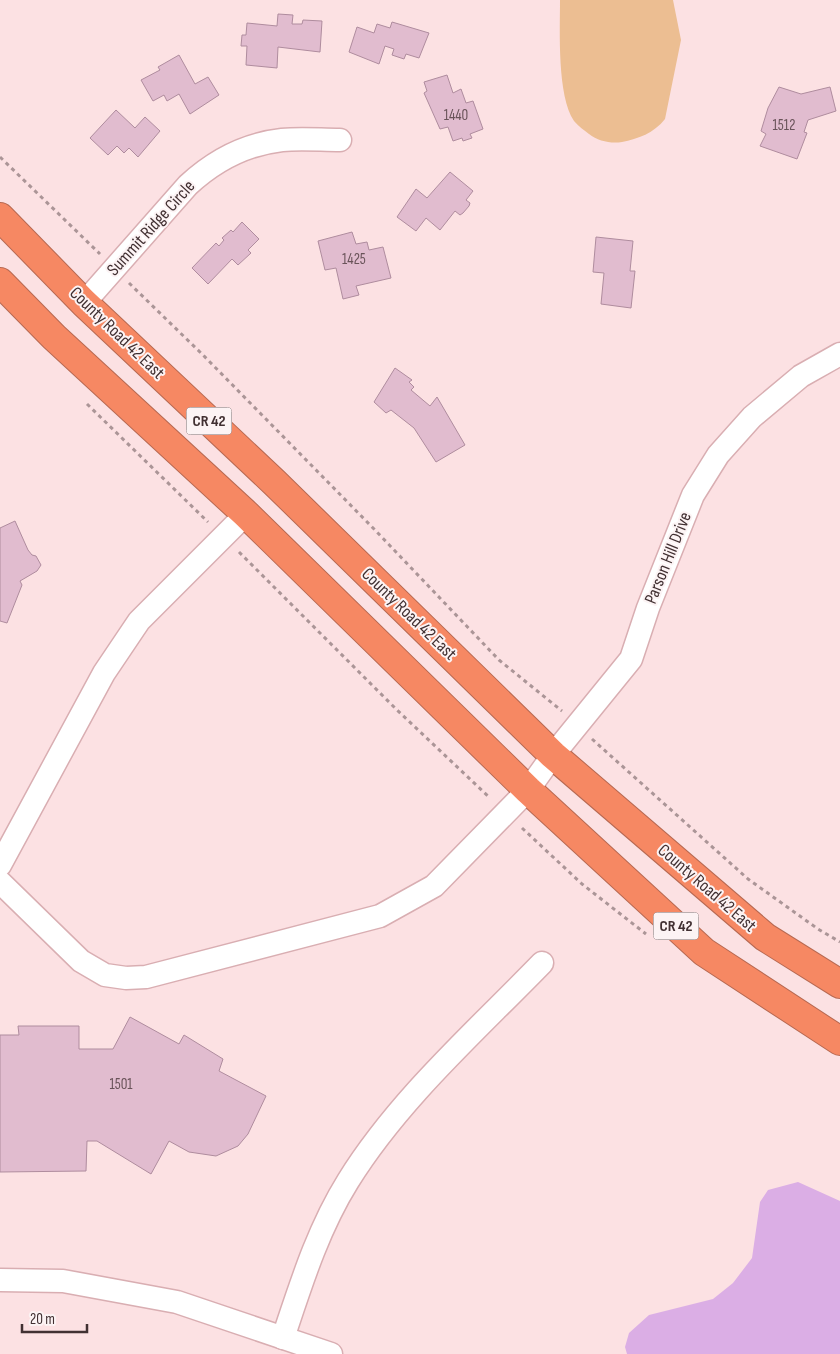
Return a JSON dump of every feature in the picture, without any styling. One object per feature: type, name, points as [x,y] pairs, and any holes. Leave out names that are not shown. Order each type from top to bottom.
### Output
[{"type":"highway","name":"County Road 42 East","points":[[0,217],[84,303],[275,483],[553,755],[765,938],[840,984]]},
{"type":"highway","name":"CR 42","points":[[0,282],[54,337],[246,514],[528,790],[704,952],[840,1041]]},
{"type":"street","name":"Summit Ridge Circle","points":[[84,303],[188,185],[199,175],[225,158],[251,147],[282,140],[340,140]]},
{"type":"street","name":"Parson Hill Drive","points":[[0,882],[81,961],[104,975],[126,978],[146,977],[380,916],[434,886],[528,790],[553,755],[630,659],[693,495],[718,455],[752,417],[801,376],[840,354]]},
{"type":"street","points":[[0,865],[104,673],[138,621],[246,514]]},
{"type":"street","points":[[283,1338],[308,1264],[327,1222],[347,1182],[375,1140],[409,1099],[542,963]]},
{"type":"street","points":[[0,1280],[63,1282],[177,1302],[331,1354]]},
{"type":"path","points":[[0,157],[203,355],[499,660],[578,725],[748,879],[818,929],[840,942]]},
{"type":"shaded area","points":[[560,0],[673,0],[681,40],[665,119],[656,128],[634,139],[613,143],[600,140],[581,128],[574,121],[569,110],[562,80]]},
{"type":"shaded area","points":[[798,1182],[840,1201],[840,1354],[627,1354],[625,1347],[629,1333],[649,1315],[713,1299],[733,1283],[752,1258],[760,1202],[768,1190]]},
{"type":"building","points":[[278,14],[293,15],[292,24],[302,24],[303,20],[322,21],[320,52],[278,47],[277,68],[246,65],[247,46],[241,46],[242,35],[246,35],[247,23],[277,26]]},
{"type":"building","points":[[392,22],[429,33],[419,58],[406,54],[404,59],[392,55],[394,49],[385,46],[379,64],[349,52],[357,27],[374,33],[377,24],[390,28]]},
{"type":"building","points":[[179,55],[195,84],[208,77],[219,95],[190,114],[179,94],[167,101],[164,95],[153,101],[141,80],[160,70],[158,67]]},
{"type":"building","points":[[447,75],[453,93],[461,89],[466,103],[473,101],[483,129],[470,134],[472,138],[463,141],[462,138],[453,141],[448,127],[440,129],[424,93],[427,91],[424,82]]},
{"type":"building","points":[[779,87],[801,94],[830,87],[836,111],[808,120],[804,132],[807,133],[797,159],[760,146],[766,134],[761,131],[768,108]]},
{"type":"building","points":[[116,110],[135,128],[145,117],[160,131],[138,157],[129,148],[124,153],[117,146],[108,155],[90,138]]},
{"type":"building","points":[[450,172],[473,191],[466,200],[470,203],[463,213],[460,215],[455,211],[440,230],[426,218],[416,231],[397,217],[416,189],[427,198]]},
{"type":"building","points":[[242,222],[259,239],[248,250],[251,253],[238,265],[232,259],[208,284],[192,268],[216,243],[219,246],[224,240],[222,238],[231,230],[233,232]]},
{"type":"building","points":[[352,232],[356,244],[367,242],[369,250],[383,247],[391,278],[356,286],[359,295],[343,299],[336,268],[325,270],[318,241]]},
{"type":"building","points":[[596,237],[633,241],[630,271],[635,271],[631,308],[601,304],[604,273],[593,272]]},
{"type":"building","points":[[395,368],[412,380],[409,382],[414,387],[411,390],[430,406],[437,397],[465,445],[436,462],[414,428],[391,410],[386,413],[374,402]]},
{"type":"building","points":[[15,521],[28,550],[32,555],[36,556],[41,565],[37,571],[20,581],[22,585],[7,623],[0,621],[0,528]]},
{"type":"building","points":[[130,1017],[179,1044],[184,1035],[223,1059],[219,1071],[266,1096],[248,1134],[238,1146],[216,1156],[189,1152],[169,1141],[151,1174],[97,1141],[87,1141],[86,1171],[0,1172],[0,1035],[19,1035],[18,1026],[79,1026],[79,1049],[113,1049]]}]
